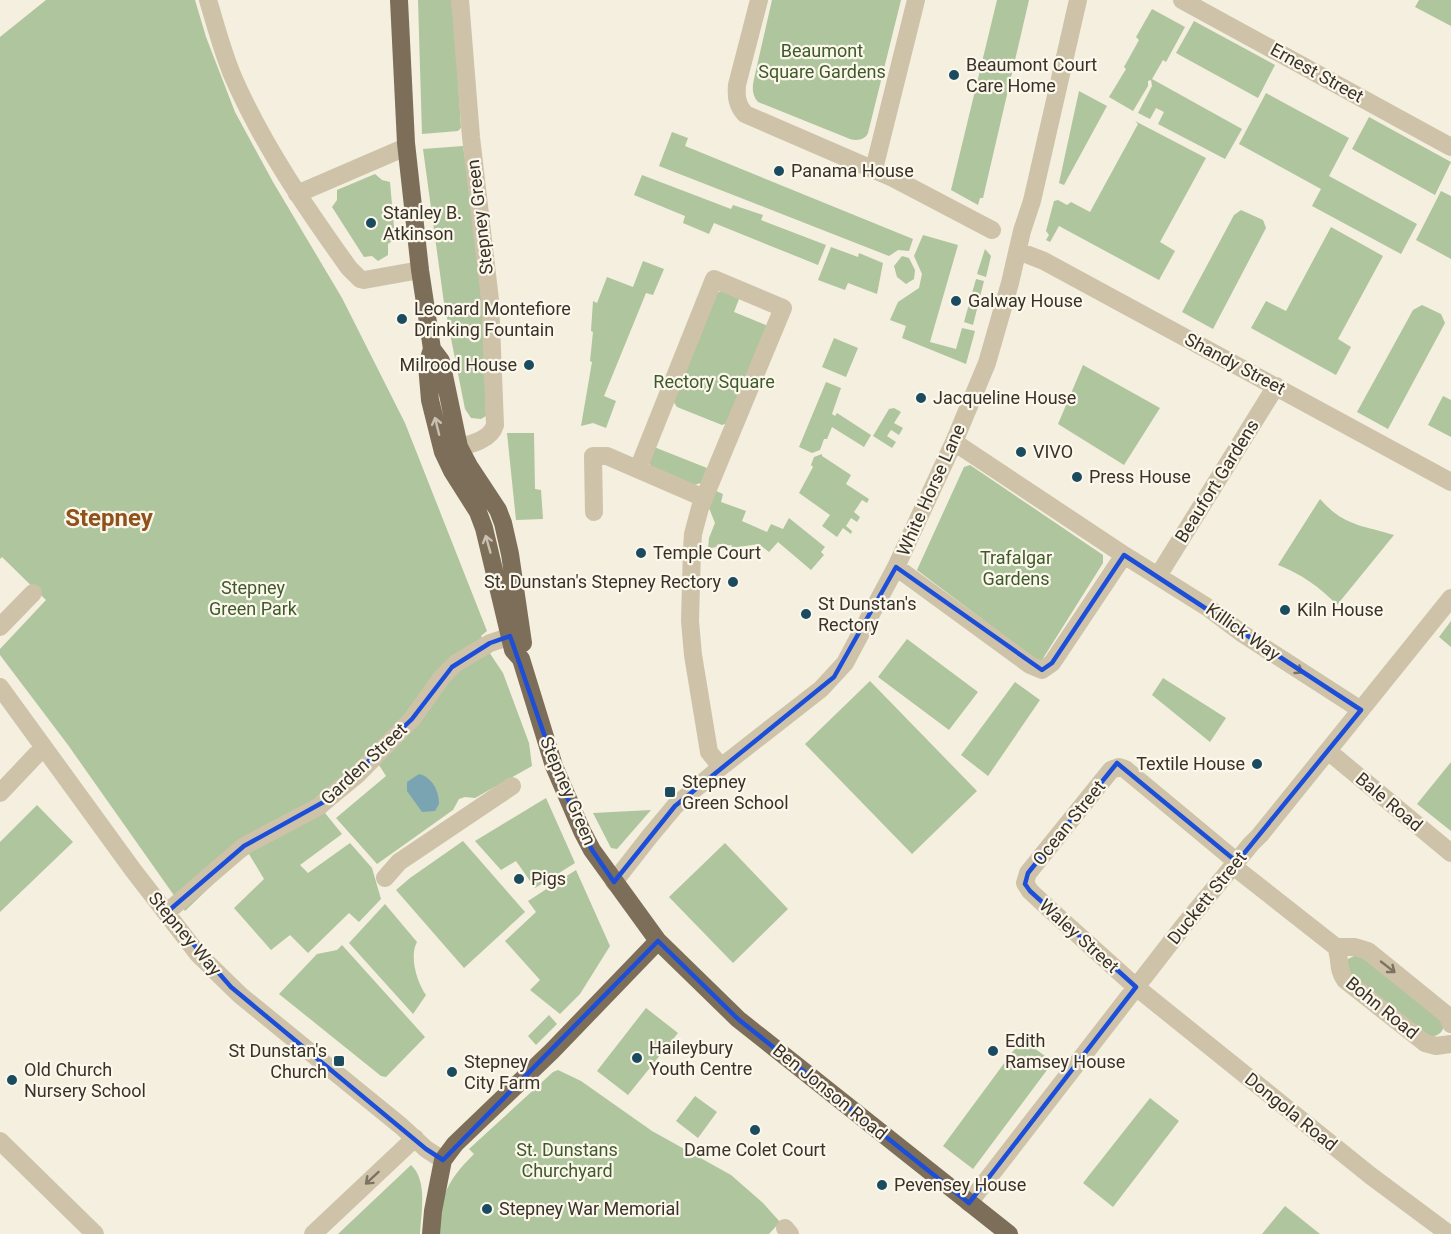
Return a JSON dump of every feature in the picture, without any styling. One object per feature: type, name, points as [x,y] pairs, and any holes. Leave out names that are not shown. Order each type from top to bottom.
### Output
[{"type":"main road","name":"Stepney Green","points":[[399,0],[406,147],[420,270],[432,349],[441,361],[451,449],[469,466],[498,510],[503,523],[510,554],[515,634],[524,648],[521,660],[528,687],[562,786],[592,850],[658,941]]},
{"type":"main road","points":[[431,1234],[443,1160],[459,1140],[552,1052],[658,941]]},
{"type":"main road","name":"Ben Jonson Road","points":[[658,941],[738,1018],[1009,1234]]},
{"type":"street","points":[[208,0],[234,78],[263,140],[297,194],[349,268],[360,279],[368,280],[420,270]]},
{"type":"street","name":"Stepney Green","points":[[451,449],[481,440],[488,435],[494,430],[495,417],[490,300],[471,137],[460,0]]},
{"type":"street","points":[[759,0],[737,85],[738,106],[745,114],[754,120],[874,169],[992,230]]},
{"type":"street","points":[[874,169],[916,0]]},
{"type":"street","name":"White Horse Lane","points":[[614,882],[675,806],[834,677],[845,663],[896,567],[954,442],[987,363],[1032,201],[1078,0]]},
{"type":"street","name":"Ernest Street","points":[[1182,0],[1451,147]]},
{"type":"street","points":[[297,194],[406,147]]},
{"type":"street","name":"Shandy Street","points":[[1018,251],[1044,261],[1451,482]]},
{"type":"street","points":[[638,469],[714,279],[783,308],[704,498],[693,534],[690,621],[693,656],[709,752],[721,767]]},
{"type":"street","name":"Beaufort Gardens","points":[[1158,576],[1276,386]]},
{"type":"street","points":[[896,567],[1030,665],[1042,670],[1052,663],[1124,555],[954,442]]},
{"type":"street","points":[[594,512],[593,456],[608,456],[704,498]]},
{"type":"street","name":"Killick Way","points":[[1124,555],[1207,607],[1243,634],[1361,710]]},
{"type":"street","points":[[0,627],[33,593]]},
{"type":"street","name":"Duckett Street","points":[[969,1203],[1136,987],[1451,598]]},
{"type":"street","name":"Garden Street","points":[[166,913],[244,846],[302,816],[329,798],[358,774],[412,719],[433,688],[452,667],[490,643],[515,634]]},
{"type":"street","name":"Stepney Way","points":[[0,687],[198,954],[231,987],[443,1160]]},
{"type":"street","points":[[0,793],[36,755],[45,749]]},
{"type":"street","name":"Bale Road","points":[[1328,751],[1451,853]]},
{"type":"street","name":"Ocean Street","points":[[1025,883],[1028,873],[1111,770],[1119,768],[1125,769],[1235,864]]},
{"type":"street","points":[[385,878],[399,862],[512,786]]},
{"type":"street","points":[[1235,864],[1336,947]]},
{"type":"street","name":"Waley Street","points":[[1025,883],[1030,891],[1136,987]]},
{"type":"street","name":"Bohn Road","points":[[1451,1024],[1447,1015],[1368,951],[1355,947],[1336,947],[1338,966],[1345,980],[1425,1043],[1436,1046],[1451,1044]]},
{"type":"street","name":"Dongola Road","points":[[1136,987],[1371,1176],[1449,1234]]},
{"type":"street","points":[[313,1234],[415,1138]]},
{"type":"street","points":[[0,1141],[95,1234]]},
{"type":"highlighted area","points":[[1124,555],[1361,710],[1237,862],[1117,763],[1028,873],[1025,884],[1030,891],[1136,987],[969,1203],[738,1019],[658,941],[443,1160],[426,1149],[231,987],[166,913],[244,846],[329,799],[412,719],[452,667],[490,643],[510,636],[562,786],[592,850],[614,882],[675,806],[834,677],[896,567],[1042,670],[1052,663]]},
{"type":"green space","name":"Stepney Green Park","points":[[46,0],[195,0],[206,37],[235,112],[273,182],[342,298],[405,423],[487,631],[481,636],[503,673],[529,743],[532,766],[475,798],[459,799],[453,810],[377,864],[336,818],[386,776],[379,765],[325,813],[342,834],[300,865],[308,873],[350,843],[372,868],[381,899],[359,922],[349,913],[308,953],[290,935],[271,950],[234,908],[264,879],[249,854],[234,864],[185,911],[68,745],[0,655],[0,649],[46,600],[2,557],[0,559],[0,37]]},
{"type":"green space","points":[[418,0],[453,0],[461,128],[458,131],[422,134]]},
{"type":"green space","name":"Beaumont Square Gardens","points":[[772,0],[901,0],[868,133],[863,139],[850,139],[758,102],[756,99],[753,82]]},
{"type":"green space","points":[[997,0],[1029,0],[983,198],[980,198],[978,205],[951,190]]},
{"type":"green space","points":[[1419,0],[1451,0],[1451,26],[1415,7]]},
{"type":"green space","points":[[1152,9],[1185,27],[1166,62],[1163,60],[1152,79],[1242,129],[1225,159],[1158,124],[1164,112],[1156,108],[1150,119],[1138,113],[1152,86],[1151,80],[1148,81],[1148,86],[1133,111],[1109,97],[1126,69],[1124,67],[1139,40],[1136,37]]},
{"type":"green space","points":[[1194,21],[1275,65],[1258,98],[1176,53]]},
{"type":"green space","points":[[1079,91],[1107,106],[1064,185],[1059,183]]},
{"type":"green space","points":[[1266,93],[1349,138],[1329,176],[1417,224],[1401,254],[1312,206],[1321,189],[1239,144]]},
{"type":"green space","points":[[1369,117],[1451,162],[1435,195],[1352,149]]},
{"type":"green space","points":[[1135,121],[1206,158],[1160,242],[1175,251],[1159,280],[1059,226],[1050,242],[1046,240],[1049,235],[1046,231],[1054,201],[1058,200],[1067,205],[1071,202],[1090,212],[1138,124]]},
{"type":"green space","points":[[672,132],[688,138],[685,146],[913,239],[909,251],[898,250],[889,256],[659,166]]},
{"type":"green space","points":[[463,146],[481,260],[486,416],[481,419],[471,418],[465,409],[444,303],[423,149]]},
{"type":"green space","points":[[375,174],[382,180],[390,182],[395,239],[388,244],[388,255],[378,261],[372,256],[364,257],[332,207],[337,200],[337,190]]},
{"type":"green space","points":[[642,175],[731,209],[733,205],[763,215],[761,220],[826,245],[818,265],[714,223],[709,234],[683,223],[685,216],[634,195]]},
{"type":"green space","points":[[1441,191],[1451,196],[1451,259],[1416,240]]},
{"type":"green space","points":[[1241,210],[1263,220],[1266,228],[1213,329],[1182,312],[1234,215]]},
{"type":"green space","points":[[1331,227],[1383,256],[1338,339],[1351,347],[1336,375],[1251,328],[1266,301],[1286,311]]},
{"type":"green space","points":[[923,235],[958,245],[930,342],[956,349],[962,328],[975,331],[966,364],[902,338],[906,326],[890,320],[898,302],[919,288],[922,274],[914,256]]},
{"type":"green space","points":[[831,247],[858,257],[859,253],[883,263],[877,294],[848,283],[845,290],[818,280]]},
{"type":"green space","points":[[985,249],[991,256],[986,277],[977,274]]},
{"type":"green space","points":[[902,256],[909,258],[915,270],[914,279],[906,284],[897,277],[894,266]]},
{"type":"green space","points":[[643,261],[664,269],[653,295],[646,293],[604,396],[616,401],[606,428],[593,423],[581,426],[592,362],[590,361],[593,301],[597,303],[607,277],[633,287]]},
{"type":"green space","points":[[976,279],[984,281],[973,325],[964,322]]},
{"type":"green space","name":"Rectory Square","points":[[721,291],[739,299],[734,312],[768,326],[730,422],[722,425],[677,407],[673,401],[717,293]]},
{"type":"green space","points":[[1422,305],[1441,314],[1445,323],[1388,429],[1357,412],[1413,310]]},
{"type":"green space","points":[[834,338],[858,348],[846,377],[822,367]]},
{"type":"green space","points":[[1083,365],[1160,408],[1124,465],[1058,424]]},
{"type":"green space","points":[[826,382],[841,388],[832,414],[835,416],[837,413],[871,435],[864,447],[832,427],[820,450],[812,453],[799,447]]},
{"type":"green space","points":[[1443,396],[1451,400],[1451,437],[1428,425]]},
{"type":"green space","points":[[894,408],[901,412],[894,423],[903,428],[899,435],[891,430],[887,436],[896,442],[892,448],[873,436],[889,409]]},
{"type":"green space","points":[[507,433],[534,433],[535,489],[541,490],[543,519],[516,520]]},
{"type":"green space","points":[[654,447],[707,468],[701,483],[694,485],[651,468],[649,461]]},
{"type":"green space","points":[[822,454],[851,475],[846,484],[869,499],[867,503],[862,500],[854,512],[860,517],[857,522],[851,518],[846,526],[852,531],[851,534],[843,528],[837,537],[822,526],[830,515],[799,493],[813,467],[811,465],[814,457]]},
{"type":"green space","name":"Trafalgar Gardens","points":[[970,465],[1103,555],[1103,563],[1042,660],[1038,661],[917,570],[964,467]]},
{"type":"green space","points":[[716,491],[723,494],[721,502],[746,511],[742,521],[767,532],[771,524],[783,529],[789,518],[825,547],[821,552],[824,555],[811,570],[778,542],[769,552],[759,544],[731,548],[732,545],[718,544],[708,549],[709,538],[715,523],[709,508]]},
{"type":"green space","points":[[1320,499],[1345,520],[1394,535],[1337,605],[1310,582],[1278,565]]},
{"type":"green space","points":[[1451,621],[1451,647],[1439,637]]},
{"type":"green space","points":[[907,639],[978,692],[949,730],[878,677]]},
{"type":"green space","points":[[1163,678],[1226,718],[1210,742],[1152,695]]},
{"type":"green space","points":[[870,681],[977,791],[912,854],[805,744]]},
{"type":"green space","points":[[1015,682],[1040,700],[988,776],[961,755]]},
{"type":"green space","points":[[1451,762],[1451,831],[1417,804]]},
{"type":"green space","points":[[546,798],[575,863],[535,888],[516,861],[501,870],[475,841]]},
{"type":"green space","points":[[37,805],[73,842],[0,912],[0,842]]},
{"type":"green space","points":[[651,810],[617,849],[611,848],[593,813]]},
{"type":"green space","points":[[463,841],[525,912],[464,968],[396,890]]},
{"type":"green space","points":[[725,843],[788,909],[733,963],[669,897]]},
{"type":"green space","points":[[576,870],[610,946],[580,994],[560,1014],[530,990],[540,980],[505,941],[536,912],[528,901]]},
{"type":"green space","points":[[385,904],[417,942],[414,954],[415,969],[426,995],[413,1014],[349,943]]},
{"type":"green space","points":[[342,945],[425,1037],[386,1077],[381,1076],[279,994],[317,954],[337,950]]},
{"type":"green space","points":[[1356,955],[1439,1018],[1444,1025],[1441,1032],[1435,1036],[1429,1036],[1350,974],[1346,963],[1348,959]]},
{"type":"green space","points":[[646,1008],[678,1033],[628,1095],[597,1071]]},
{"type":"green space","points":[[549,1015],[557,1024],[536,1045],[528,1036]]},
{"type":"green space","points":[[1022,1039],[1053,1062],[973,1169],[943,1146]]},
{"type":"green space","name":"St. Dunstans Churchyard","points":[[558,1070],[581,1081],[652,1131],[731,1175],[763,1203],[780,1222],[769,1234],[440,1234],[440,1220],[447,1189],[457,1172],[474,1154],[469,1149],[553,1072]]},
{"type":"green space","points":[[695,1096],[717,1112],[698,1138],[676,1121]]},
{"type":"green space","points":[[1150,1098],[1179,1121],[1113,1207],[1083,1183]]},
{"type":"green space","points":[[411,1165],[420,1179],[422,1188],[420,1234],[338,1234]]},
{"type":"green space","points":[[1285,1206],[1320,1234],[1262,1234]]},
{"type":"water","points":[[419,774],[431,781],[438,794],[439,804],[435,811],[422,812],[407,791],[407,782]]},
{"type":"place","name":"Beaumont Court Care Home","points":[[954,75]]},
{"type":"place","name":"Panama House","points":[[779,171]]},
{"type":"place","name":"Stanley B. Atkinson","points":[[371,223]]},
{"type":"place","name":"Galway House","points":[[956,301]]},
{"type":"place","name":"Leonard Montefiore Drinking Fountain","points":[[402,319]]},
{"type":"place","name":"Milrood House","points":[[529,365]]},
{"type":"place","name":"Jacqueline House","points":[[921,398]]},
{"type":"place","name":"VIVO","points":[[1021,452]]},
{"type":"place","name":"Press House","points":[[1077,477]]},
{"type":"place","name":"Temple Court","points":[[641,553]]},
{"type":"place","name":"St. Dunstan's Stepney Rectory","points":[[733,582]]},
{"type":"place","name":"Kiln House","points":[[1285,610]]},
{"type":"place","name":"St Dunstan's Rectory","points":[[806,614]]},
{"type":"place","name":"Textile House","points":[[1257,764]]},
{"type":"place","name":"Stepney Green School","points":[[670,792]]},
{"type":"place","name":"Pigs","points":[[519,879]]},
{"type":"place","name":"Edith Ramsey House","points":[[993,1051]]},
{"type":"place","name":"Haileybury Youth Centre","points":[[637,1058]]},
{"type":"place","name":"St Dunstan's Church","points":[[339,1061]]},
{"type":"place","name":"Stepney City Farm","points":[[452,1072]]},
{"type":"place","name":"Old Church Nursery School","points":[[12,1080]]},
{"type":"place","name":"Dame Colet Court","points":[[755,1130]]},
{"type":"place","name":"Pevensey House","points":[[882,1185]]},
{"type":"place","name":"Stepney War Memorial","points":[[487,1209]]},
{"type":"district","name":"Stepney","points":[[109,518]]}]
